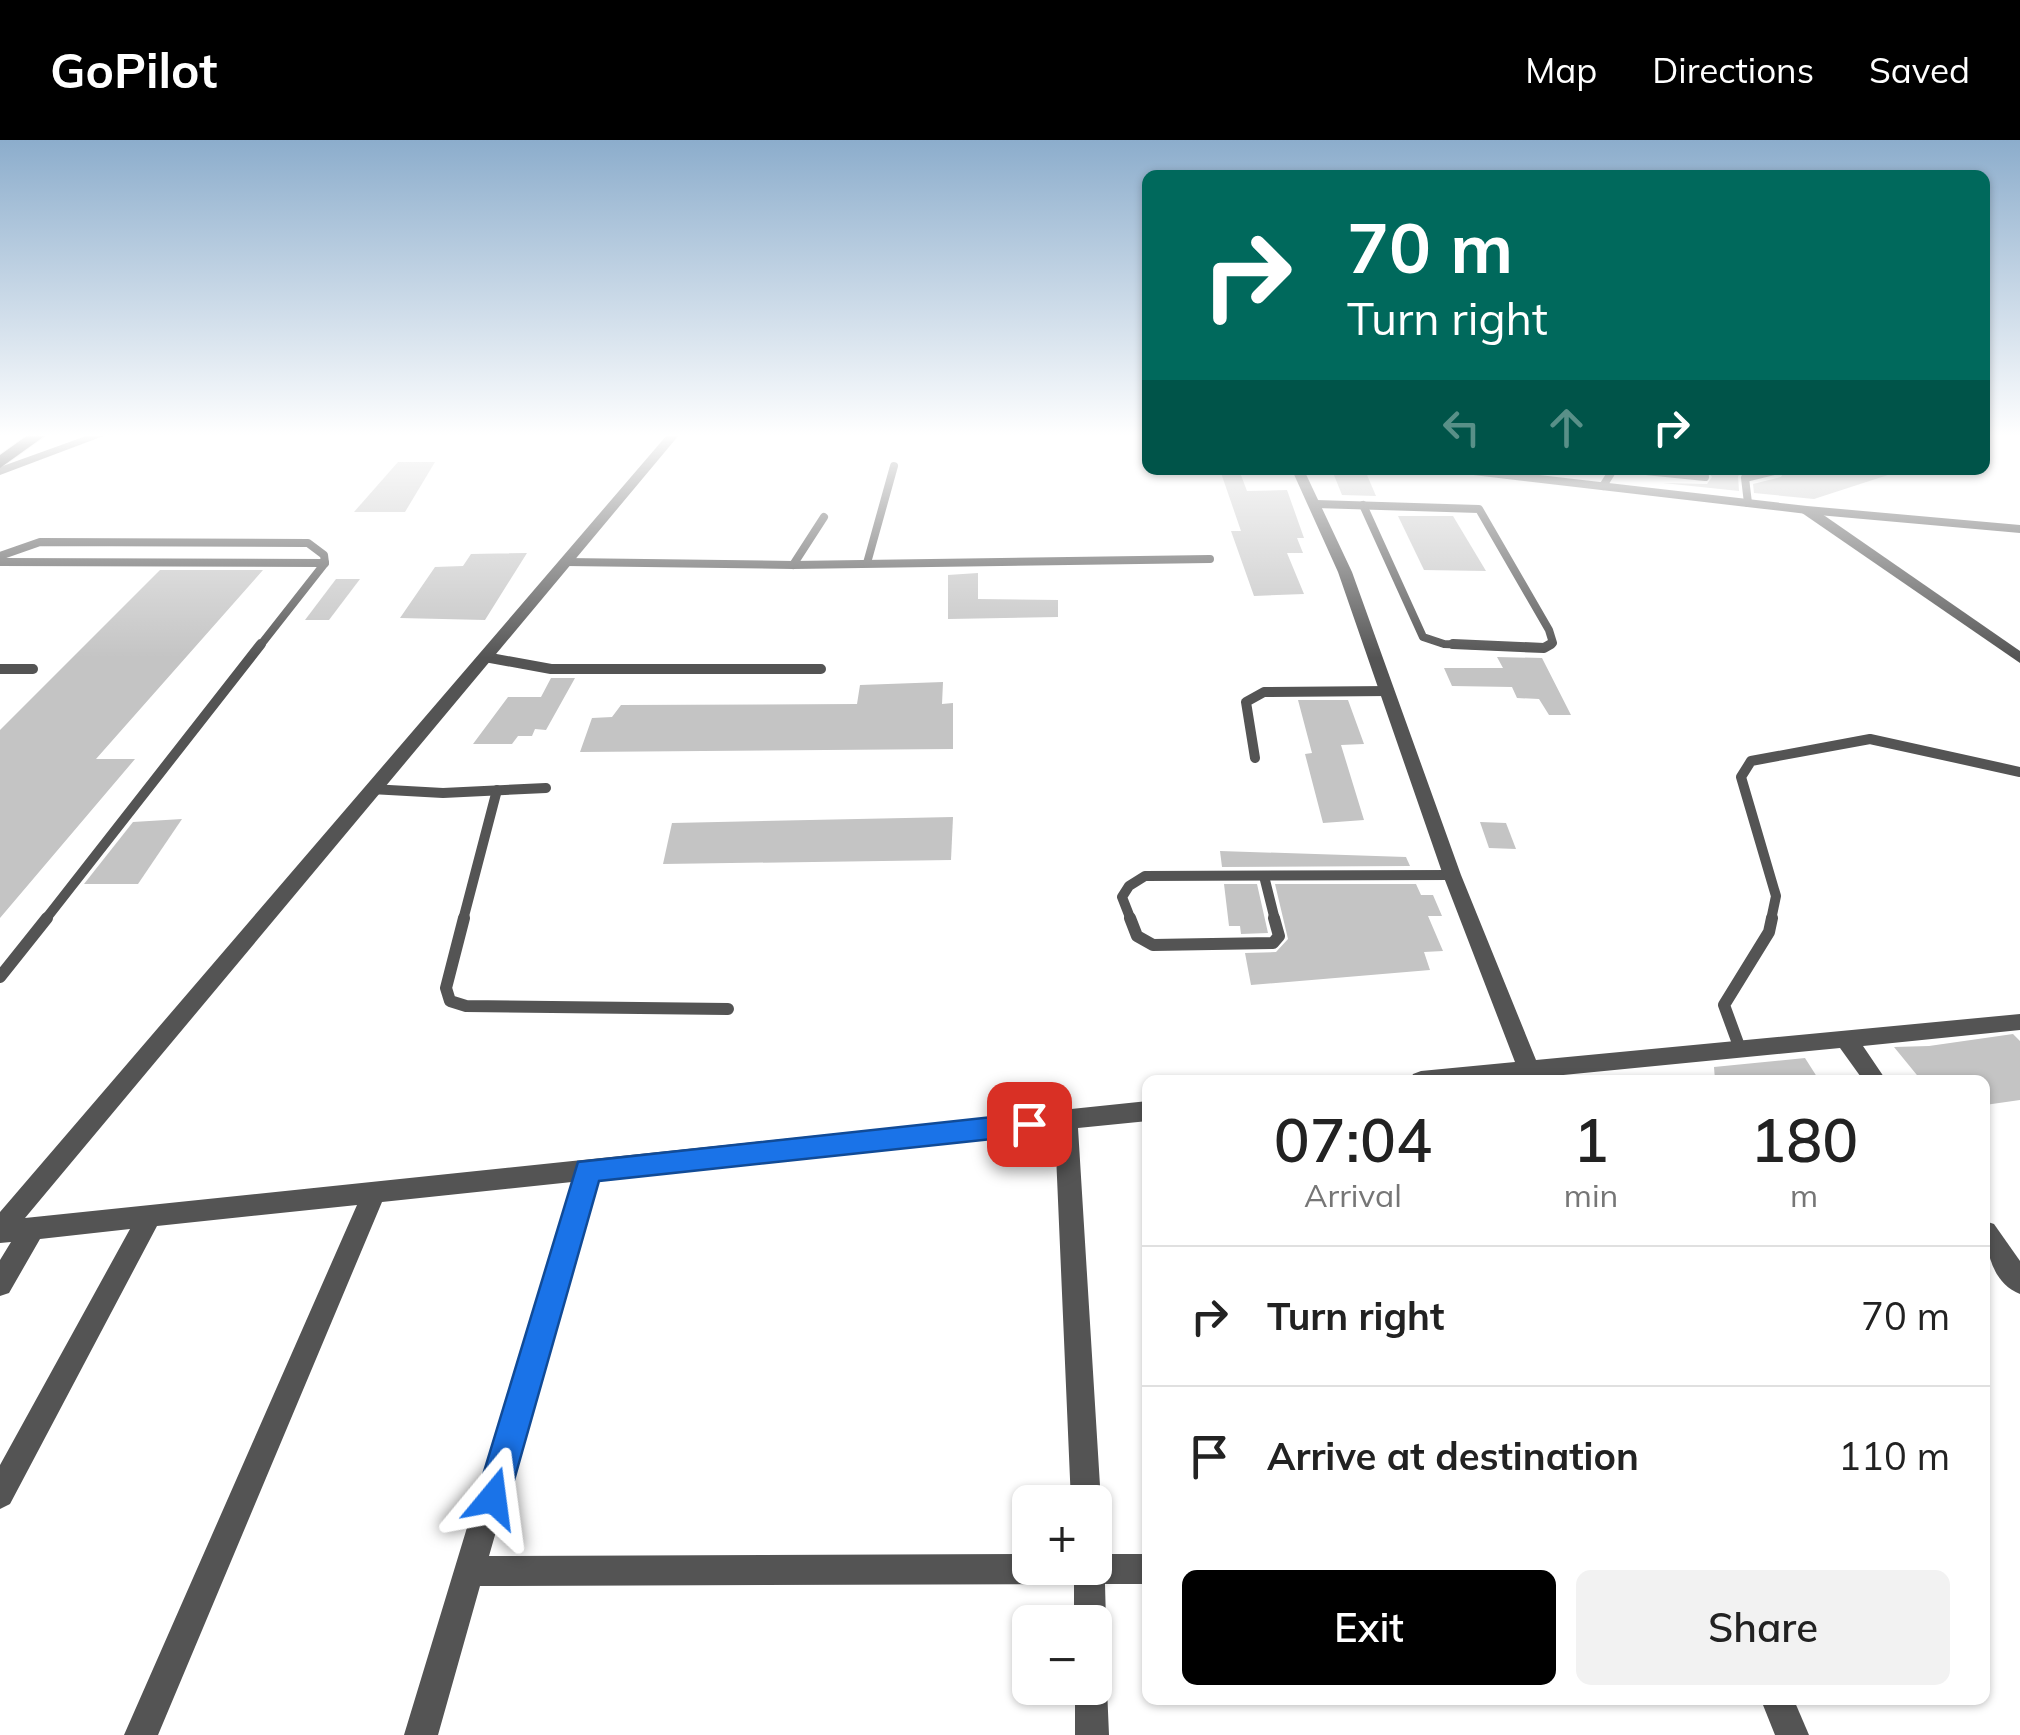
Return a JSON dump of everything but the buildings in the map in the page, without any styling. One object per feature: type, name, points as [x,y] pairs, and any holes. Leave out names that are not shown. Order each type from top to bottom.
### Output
[{"type":"street","points":[[0,1231],[610,509]]},
{"type":"street","points":[[1318,509],[1389,691],[1452,875],[1531,1074],[1740,1046],[2020,1022]]},
{"type":"street","points":[[1802,509],[2016,531]]},
{"type":"street","points":[[1807,510],[2020,658]]},
{"type":"street","points":[[1845,1038],[1871,1075]]},
{"type":"street","points":[[0,1231],[1142,1112]]},
{"type":"street","points":[[1066,1120],[1085,1485]]},
{"type":"street","points":[[421,1735],[588,1170]]},
{"type":"street","points":[[140,1735],[374,1193]]},
{"type":"street","points":[[0,1492],[150,1216]]},
{"type":"street","points":[[0,1284],[32,1229]]},
{"type":"street","points":[[1990,1239],[2018,1276]]},
{"type":"street","points":[[472,1571],[1012,1568]]},
{"type":"street","points":[[1112,1568],[1142,1569]]},
{"type":"street","points":[[1091,1705],[1092,1735]]},
{"type":"street","points":[[1780,1705],[1792,1735]]},
{"type":"lane","points":[[867,563],[882,509]]},
{"type":"lane","points":[[1365,509],[1424,637],[1444,644],[1544,648],[1552,643],[1549,630],[1478,509]]},
{"type":"lane","points":[[793,566],[824,517]]},
{"type":"lane","points":[[0,559],[40,542],[295,542],[316,548],[324,555],[325,563],[0,977]]},
{"type":"lane","points":[[0,559],[325,563]]},
{"type":"lane","points":[[566,562],[793,566],[1210,559]]},
{"type":"lane","points":[[485,657],[552,669],[821,669]]},
{"type":"lane","points":[[0,670],[32,669]]},
{"type":"lane","points":[[1255,758],[1246,702],[1264,692],[1389,691]]},
{"type":"lane","points":[[1740,1046],[1724,1004],[1768,932],[1776,896],[1741,776],[1750,761],[1870,739],[2020,772]]},
{"type":"lane","points":[[371,789],[546,788]]},
{"type":"lane","points":[[497,790],[446,988],[450,1001],[466,1006],[728,1008]]},
{"type":"lane","points":[[1264,876],[1279,936],[1273,943],[1153,946],[1137,936],[1122,897],[1129,886],[1145,876],[1452,875]]},
{"type":"route","points":[[493,1498],[588,1170],[1029,1124]]}]
